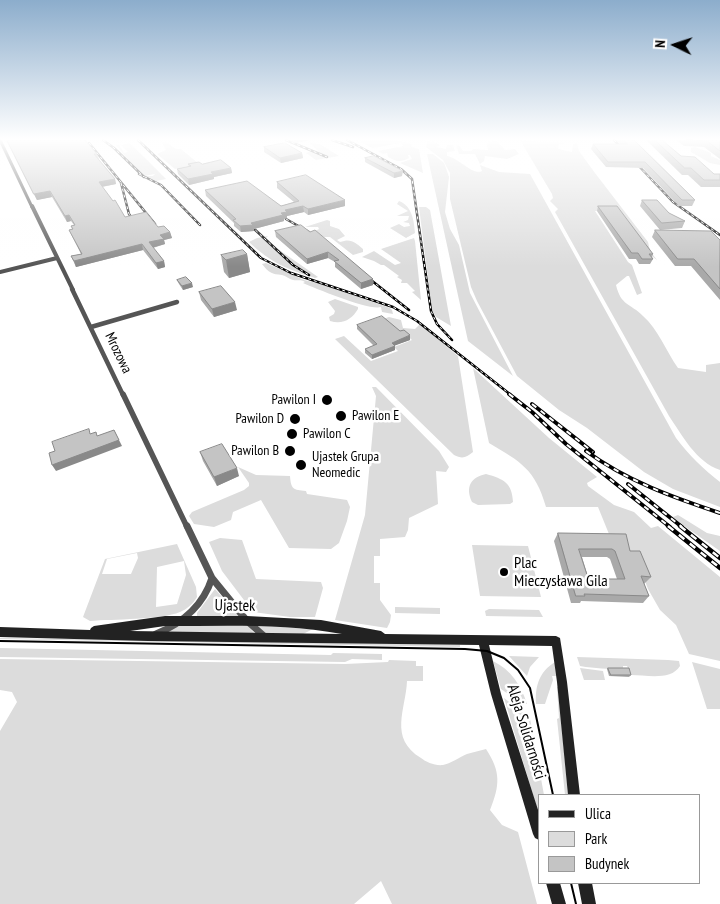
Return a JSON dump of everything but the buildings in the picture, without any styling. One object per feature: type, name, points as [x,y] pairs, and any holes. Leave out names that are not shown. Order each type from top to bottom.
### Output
[{"type":"street","name":"Mrozowa","points":[[21,182],[212,578],[247,621],[258,632],[271,638]]},
{"type":"street","points":[[0,272],[57,258]]},
{"type":"street","points":[[91,326],[177,302]]},
{"type":"street","points":[[148,636],[165,630],[181,621],[203,601],[212,578]]},
{"type":"street","name":"Ujastek","points":[[78,633],[148,623],[247,621],[321,625],[390,638]]},
{"type":"street","name":"Ujastek","points":[[0,632],[351,640],[390,638],[556,641],[574,794]]},
{"type":"street","name":"Aleja Solidarności","points":[[483,640],[496,694],[538,831]]},
{"type":"street","points":[[553,884],[559,904]]},
{"type":"street","points":[[585,884],[589,904]]},
{"type":"green space","points":[[433,182],[448,182],[445,212],[450,229],[459,245],[470,293],[513,376],[468,341]]},
{"type":"green space","points":[[450,182],[535,182],[676,438],[696,462],[720,482],[720,507],[673,489],[644,472],[587,428],[559,410],[517,376],[471,287],[450,199]]},
{"type":"green space","points":[[545,182],[602,182],[648,242],[650,251],[657,260],[607,211],[595,211],[628,262],[632,265],[642,293],[637,295],[629,276],[627,276],[616,285],[620,297],[648,321],[678,368],[706,372],[706,365],[720,363],[720,470],[711,466],[697,454],[669,416],[555,212],[558,209],[550,201],[553,198]]},
{"type":"green space","points":[[399,201],[410,210],[414,223],[415,233],[406,238],[390,228],[399,224],[404,227],[410,226],[409,223],[403,222],[408,220],[409,216],[397,216],[408,211],[397,204]]},
{"type":"green space","points":[[419,207],[426,207],[430,210],[451,326],[436,317],[432,310]]},
{"type":"green space","points":[[327,220],[330,221],[330,226],[339,229],[345,236],[337,240],[340,242],[353,241],[363,249],[363,252],[353,255],[330,237],[324,237],[315,231],[319,229],[318,227],[305,227]]},
{"type":"green space","points":[[268,236],[266,238],[268,242],[318,277],[315,278],[296,272],[280,264],[249,242]]},
{"type":"green space","points":[[414,238],[421,300],[412,292],[415,291],[407,283],[401,283],[402,280],[397,277],[399,276],[384,265],[362,257],[374,251],[395,265],[401,263],[381,249]]},
{"type":"green space","points":[[266,263],[304,280],[390,308],[393,314],[382,312],[381,307],[355,303],[310,286],[303,283],[305,282],[303,281],[293,280],[273,273],[262,264]]},
{"type":"green space","points":[[335,299],[358,307],[358,309],[353,316],[343,322],[330,321],[329,317],[335,311],[328,302]]},
{"type":"green space","points":[[389,317],[401,320],[403,328],[415,329],[420,324],[458,356],[473,452],[468,456],[459,457],[454,455],[335,339],[344,336],[371,361],[398,351],[394,347],[412,340],[402,331],[392,335],[383,319]]},
{"type":"green space","points":[[473,368],[549,438],[597,477],[587,483],[588,486],[614,505],[634,512],[651,528],[658,526],[720,577],[720,661],[689,654],[676,625],[660,610],[648,589],[636,558],[611,539],[598,507],[546,507],[542,494],[532,475],[510,456],[489,443]]},
{"type":"green space","points":[[372,387],[376,387],[439,451],[449,467],[446,472],[436,471],[438,504],[409,518],[405,537],[380,539],[380,556],[374,556],[374,583],[380,583],[380,600],[391,615],[387,628],[335,620],[365,515],[376,396]]},
{"type":"green space","points":[[238,467],[256,475],[290,476],[291,484],[295,489],[306,491],[307,494],[347,500],[350,507],[339,543],[331,549],[289,548],[261,500],[233,512],[231,520],[214,527],[194,524],[189,516],[192,512],[244,490],[249,486],[249,483]]},
{"type":"green space","points":[[486,474],[502,480],[509,486],[513,502],[510,504],[478,505],[472,502],[469,487],[473,480]]},
{"type":"green space","points":[[678,515],[707,533],[720,536],[720,551],[673,517]]},
{"type":"green space","points":[[220,538],[242,540],[256,579],[321,582],[323,588],[315,617],[290,617],[253,612],[222,571],[209,542]]},
{"type":"green space","points":[[177,544],[196,587],[197,597],[187,608],[172,615],[90,621],[83,617],[105,559]],"holes":[[[137,553],[138,558],[131,574],[102,574],[107,559]],[[184,561],[186,575],[177,604],[156,607],[157,567]]]},
{"type":"green space","points":[[472,545],[528,546],[541,597],[480,596]]},
{"type":"green space","points":[[215,589],[241,619],[197,617],[197,613]]},
{"type":"green space","points":[[395,607],[440,608],[440,614],[395,613]]},
{"type":"green space","points":[[489,609],[539,610],[543,617],[486,616],[485,611]]},
{"type":"green space","points":[[182,623],[246,624],[254,633],[166,633]]},
{"type":"green space","points":[[254,625],[313,629],[301,635],[266,634]]},
{"type":"green space","points":[[0,639],[460,645],[460,647]]},
{"type":"green space","points":[[0,648],[331,655],[333,653],[382,654],[382,660],[352,659],[345,662],[0,657]]},
{"type":"green space","points":[[509,656],[539,657],[530,667],[527,676]]},
{"type":"green space","points":[[577,657],[668,660],[679,661],[680,666],[671,674],[631,675],[627,666],[623,666],[623,670],[580,666]]},
{"type":"green space","points":[[0,659],[345,664],[388,662],[389,660],[416,661],[416,666],[423,666],[423,681],[407,681],[401,722],[405,741],[411,750],[421,758],[437,765],[443,765],[467,754],[486,749],[494,765],[497,779],[496,793],[490,810],[502,825],[518,832],[537,904],[392,904],[381,881],[354,904],[0,904],[0,731],[17,702],[12,692],[0,690]]},
{"type":"green space","points":[[493,661],[505,669],[514,679],[522,691],[527,704],[521,703],[501,689]]},
{"type":"green space","points":[[555,662],[556,676],[552,676],[553,680],[545,704],[536,704],[536,691],[539,680],[545,670]]},
{"type":"green space","points":[[692,662],[720,669],[720,709],[707,709]]},
{"type":"green space","points":[[580,668],[603,671],[605,680],[584,680]]},
{"type":"green space","points":[[557,687],[568,794],[565,794],[557,719],[559,718]]},
{"type":"green space","points":[[504,698],[522,712],[529,713],[544,794],[538,794],[538,812]]},
{"type":"tram line","points":[[0,641],[465,649],[487,651],[504,658],[518,670],[530,688],[553,794]]},
{"type":"tram line","points":[[571,884],[576,904]]},
{"type":"railway","points":[[121,182],[155,224]]},
{"type":"railway","points":[[155,182],[161,185],[200,225]]},
{"type":"railway","points":[[182,182],[261,258],[291,273],[393,307],[417,321],[511,395]]},
{"type":"railway","points":[[412,182],[431,311],[437,324],[452,340]]},
{"type":"railway","points":[[654,182],[673,202],[720,235]]},
{"type":"railway","points":[[121,183],[129,214],[138,227]]},
{"type":"railway","points":[[286,219],[309,232]]},
{"type":"railway","points":[[251,226],[293,265],[309,275]]},
{"type":"railway","points":[[362,273],[409,310]]},
{"type":"railway","points":[[509,394],[532,412],[566,444],[670,527]]},
{"type":"railway","points":[[532,404],[593,452]]},
{"type":"railway","points":[[586,451],[634,480],[720,513]]},
{"type":"railway","points":[[628,484],[682,527]]},
{"type":"railway","points":[[668,526],[720,568]]},
{"type":"railway","points":[[680,526],[720,558]]},
{"type":"place","name":"Pawilon I","points":[[327,400]]},
{"type":"place","name":"Pawilon E","points":[[341,416]]},
{"type":"place","name":"Pawilon D","points":[[295,419]]},
{"type":"place","name":"Pawilon C","points":[[292,434]]},
{"type":"place","name":"Pawilon B","points":[[290,451]]},
{"type":"place","name":"Ujastek Grupa Neomedic","points":[[301,465]]},
{"type":"place","name":"Plac Mieczysława Gila","points":[[504,572]]}]
